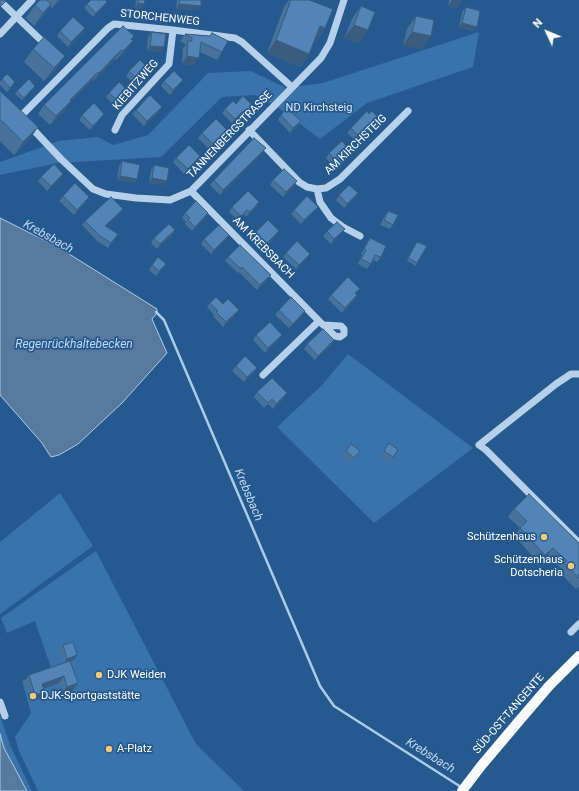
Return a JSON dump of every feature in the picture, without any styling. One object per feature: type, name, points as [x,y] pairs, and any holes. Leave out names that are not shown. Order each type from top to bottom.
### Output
[{"type":"main road","name":"SÜD-OST-TANGENTE","points":[[462,791],[481,766],[549,686],[579,656]]},
{"type":"street","points":[[0,34],[32,0]]},
{"type":"street","name":"TANNENBERGSTRASSE","points":[[18,113],[61,159],[92,189],[106,194],[170,200],[191,191],[321,58],[330,43],[344,0]]},
{"type":"street","points":[[0,2],[53,52]]},
{"type":"street","name":"STORCHENWEG","points":[[18,113],[66,65],[114,24],[235,38],[242,42],[292,87]]},
{"type":"street","name":"KIEBITZWEG","points":[[115,130],[122,115],[169,64],[173,30]]},
{"type":"street","name":"AM KIRCHSTEIG","points":[[317,189],[326,188],[340,179],[408,111]]},
{"type":"street","points":[[249,130],[299,182],[307,187],[317,189],[320,202],[331,218],[343,227],[360,236]]},
{"type":"street","name":"AM KREBSBACH","points":[[191,191],[321,323],[263,375]]},
{"type":"street","points":[[579,374],[571,374],[556,384],[479,444],[579,543]]},
{"type":"street","points":[[571,632],[579,624]]},
{"type":"street","points":[[0,702],[5,716]]},
{"type":"green space","name":"ND Kirchsteig","points":[[479,32],[473,67],[367,103],[320,139],[279,108],[255,95],[222,97],[161,157],[58,163],[0,175],[0,162],[59,141],[98,137],[113,145],[148,135],[208,73],[251,71],[286,88],[323,83]]},
{"type":"green space","points":[[348,354],[473,448],[374,523],[277,427],[322,385]]},
{"type":"green space","points":[[60,493],[93,546],[0,614],[0,542]]},
{"type":"green space","name":"DJK Weiden","points":[[96,551],[196,744],[244,791],[38,791],[19,751],[15,737],[31,713],[22,681],[51,668],[35,621],[7,633],[1,618]]},
{"type":"green space","points":[[0,715],[10,745],[32,791],[27,791],[4,748],[0,734]]},
{"type":"water","name":"Regenrückhaltebecken","points":[[0,218],[58,247],[157,309],[157,313],[152,319],[167,353],[122,403],[78,444],[59,455],[51,457],[42,443],[0,395]]},
{"type":"water","points":[[0,734],[4,748],[27,791],[0,791]]},
{"type":"building","points":[[0,0],[6,1],[0,7]]},
{"type":"building","points":[[40,0],[46,0],[51,4],[43,13],[35,5]]},
{"type":"building","points":[[91,0],[105,0],[107,2],[96,13],[87,4]]},
{"type":"building","points":[[138,0],[145,0],[144,4],[138,3]]},
{"type":"building","points":[[180,0],[201,0],[201,6],[179,4]]},
{"type":"building","points":[[291,0],[309,0],[333,9],[325,28],[320,26],[309,54],[276,40]]},
{"type":"building","points":[[361,6],[375,12],[368,30],[354,25]]},
{"type":"building","points":[[466,7],[480,11],[477,27],[462,23]]},
{"type":"building","points":[[416,16],[434,20],[431,36],[412,32]]},
{"type":"building","points":[[73,17],[85,28],[71,42],[60,31]]},
{"type":"building","points":[[123,26],[134,36],[131,39],[133,41],[123,51],[121,50],[99,73],[98,72],[56,116],[44,105]]},
{"type":"building","points":[[152,32],[166,34],[164,47],[150,46]]},
{"type":"building","points":[[212,33],[228,41],[222,52],[201,42],[199,58],[187,56],[188,41],[192,41],[192,38],[185,34],[210,36]]},
{"type":"building","points":[[44,37],[65,56],[54,68],[33,49]]},
{"type":"building","points":[[140,60],[152,72],[141,83],[129,71]]},
{"type":"building","points":[[174,71],[183,80],[173,90],[164,81]]},
{"type":"building","points":[[7,74],[15,82],[10,88],[2,79]]},
{"type":"building","points":[[29,79],[35,86],[24,98],[17,91]]},
{"type":"building","points":[[119,82],[128,91],[118,101],[109,93]]},
{"type":"building","points":[[0,91],[38,127],[23,142],[0,119]]},
{"type":"building","points":[[150,95],[162,107],[147,121],[136,110]]},
{"type":"building","points":[[243,96],[253,106],[246,114],[243,111],[235,119],[225,109],[233,101],[236,104]]},
{"type":"building","points":[[94,103],[104,114],[93,126],[82,115]]},
{"type":"building","points":[[284,111],[291,112],[301,121],[293,128],[281,115]]},
{"type":"building","points":[[367,111],[369,114],[372,111],[380,120],[361,139],[351,128]]},
{"type":"building","points":[[216,119],[227,130],[213,144],[202,133]]},
{"type":"building","points":[[254,138],[266,148],[223,190],[214,180]]},
{"type":"building","points":[[342,141],[352,153],[340,165],[329,153]]},
{"type":"building","points":[[189,145],[200,156],[188,169],[176,158]]},
{"type":"building","points":[[122,161],[140,165],[137,179],[120,176]]},
{"type":"building","points":[[54,164],[63,174],[51,186],[41,177]]},
{"type":"building","points":[[154,165],[169,168],[167,181],[152,178]]},
{"type":"building","points":[[284,169],[297,181],[286,192],[273,180]]},
{"type":"building","points":[[75,183],[89,197],[77,210],[63,196]]},
{"type":"building","points":[[349,185],[358,193],[347,204],[339,195]]},
{"type":"building","points":[[248,191],[259,202],[250,212],[247,210],[241,216],[232,207]]},
{"type":"building","points":[[307,196],[318,207],[304,220],[294,210]]},
{"type":"building","points":[[111,197],[123,209],[105,226],[118,234],[111,243],[100,236],[85,221]]},
{"type":"building","points":[[196,201],[208,213],[195,227],[188,220],[190,218],[185,213]]},
{"type":"building","points":[[388,211],[398,215],[393,225],[384,220]]},
{"type":"building","points":[[268,220],[279,231],[266,244],[255,233]]},
{"type":"building","points":[[337,222],[345,229],[334,239],[327,231]]},
{"type":"building","points":[[169,224],[175,230],[160,244],[154,238]]},
{"type":"building","points":[[219,225],[229,235],[214,250],[204,239]]},
{"type":"building","points":[[370,238],[386,246],[381,257],[375,255],[371,264],[361,259]]},
{"type":"building","points":[[297,241],[310,254],[299,265],[286,253]]},
{"type":"building","points":[[417,242],[427,246],[417,263],[408,258]]},
{"type":"building","points":[[240,245],[271,275],[260,285],[242,267],[241,269],[228,257]]},
{"type":"building","points":[[158,257],[166,264],[159,271],[152,265]]},
{"type":"building","points":[[348,277],[360,289],[355,293],[357,295],[345,308],[331,295]]},
{"type":"building","points":[[216,297],[223,304],[228,299],[239,310],[226,322],[216,312],[218,311],[210,303]]},
{"type":"building","points":[[291,297],[305,311],[293,324],[279,310]]},
{"type":"building","points":[[270,322],[282,335],[268,348],[256,335]]},
{"type":"building","points":[[323,329],[334,340],[318,356],[307,344]]},
{"type":"building","points":[[245,356],[257,368],[247,377],[236,366]]},
{"type":"building","points":[[272,378],[287,393],[276,404],[272,399],[268,403],[257,392]]},
{"type":"building","points":[[389,443],[398,450],[393,457],[384,451]]},
{"type":"building","points":[[351,444],[360,451],[354,458],[346,451]]},
{"type":"building","name":"Schützenhaus","points":[[529,494],[579,543],[579,578],[564,563],[567,561],[553,548],[545,555],[520,528],[527,521],[514,509]]},
{"type":"building","points":[[73,642],[77,655],[67,659],[63,645]]},
{"type":"building","points":[[70,661],[78,683],[67,687],[64,676],[42,684],[45,692],[35,695],[29,675]]},
{"type":"waterway","name":"Krebsbach","points":[[156,312],[164,320],[320,686],[334,706],[461,787]]},
{"type":"place","name":"Schützenhaus","points":[[544,537]]},
{"type":"place","name":"Schützenhaus Dotscheria","points":[[571,566]]},
{"type":"place","name":"DJK Weiden","points":[[99,675]]},
{"type":"place","name":"DJK-Sportgaststätte","points":[[33,696]]},
{"type":"place","name":"A-Platz","points":[[109,749]]}]
